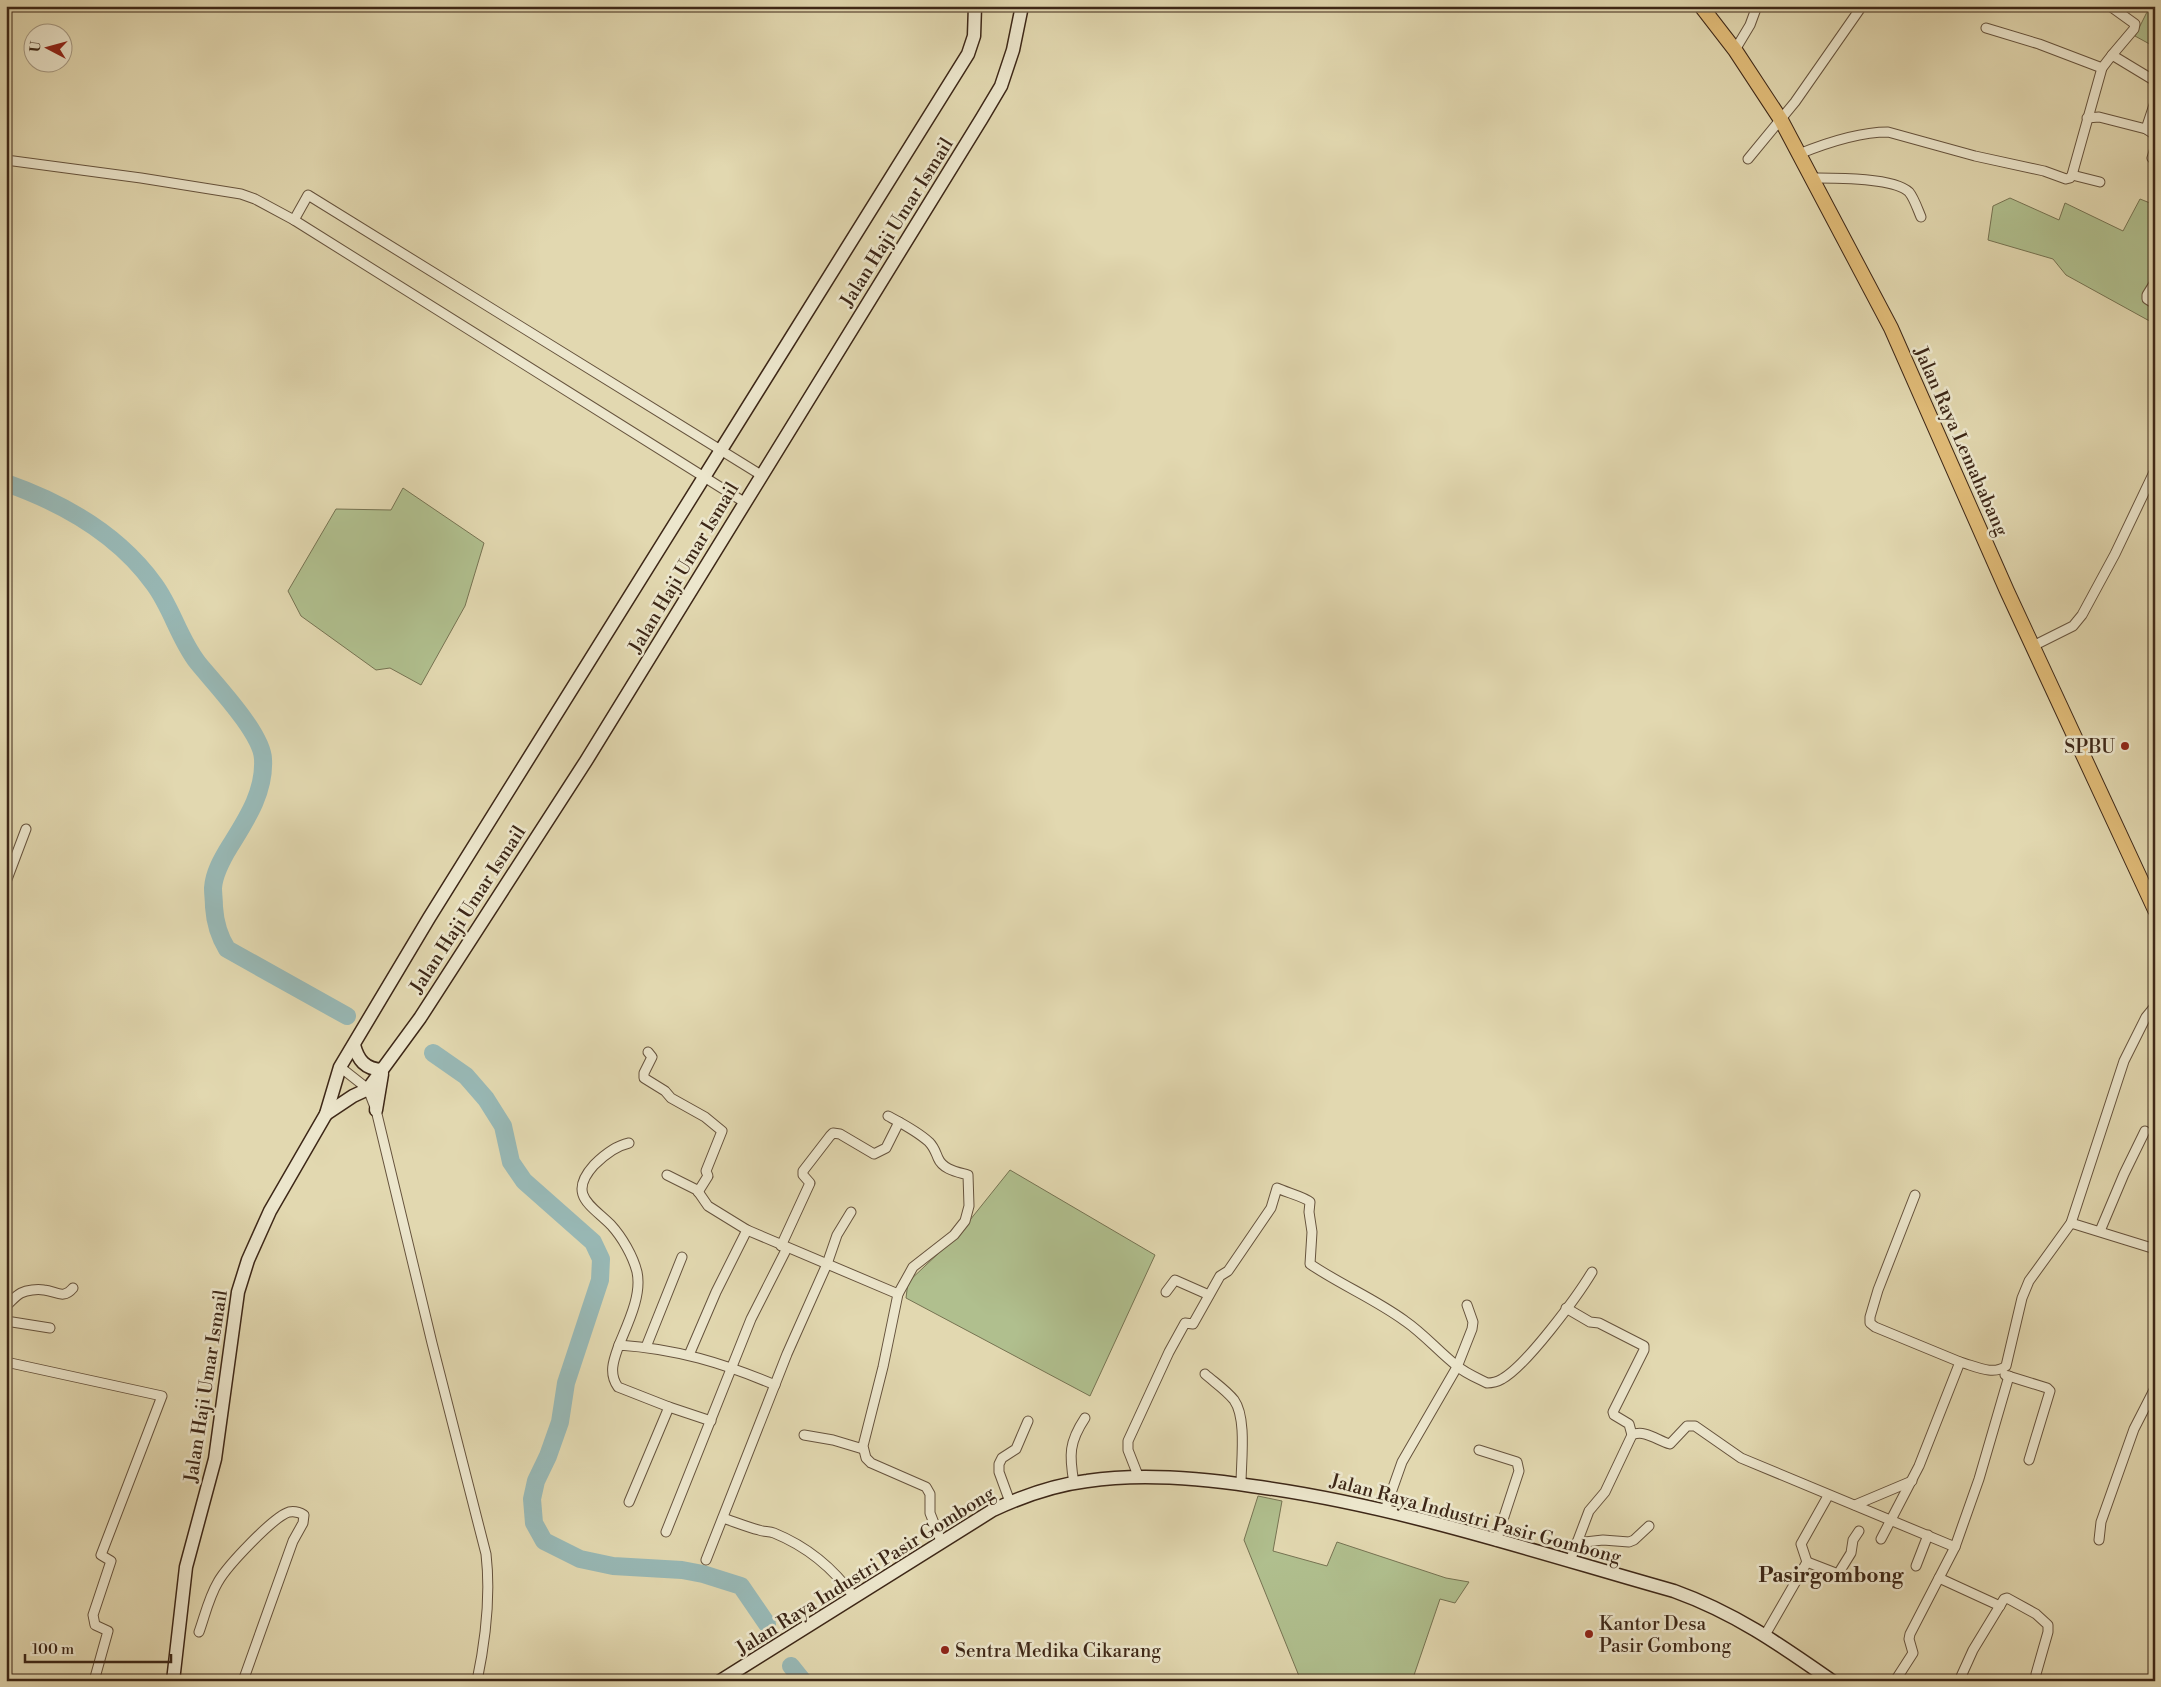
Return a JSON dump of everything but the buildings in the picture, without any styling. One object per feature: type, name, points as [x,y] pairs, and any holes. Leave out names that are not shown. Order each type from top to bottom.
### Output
[{"type":"main road","name":"Jalan Haji Umar Ismail","points":[[173,1681],[181,1602],[190,1544],[215,1459],[238,1292],[248,1260],[270,1211],[326,1114],[340,1067],[385,992],[841,255],[968,54],[974,36],[975,6]]},
{"type":"main road","name":"Jalan Haji Umar Ismail","points":[[326,1114],[353,1096],[368,1089],[385,1066],[420,1018],[586,761],[1001,86],[1013,50],[1022,6]]},
{"type":"main road","name":"Jalan Raya Lemahabang","points":[[1701,6],[1735,50],[1781,120],[1903,352],[2033,646],[2155,910]]},
{"type":"main road","points":[[355,1042],[361,1062],[370,1068],[385,1066],[379,1087],[376,1110]]},
{"type":"main road","name":"Jalan Raya Industri Pasir Gombong","points":[[720,1681],[941,1541],[1010,1502],[1074,1483],[1103,1479],[1139,1478],[1241,1484],[1312,1495],[1385,1510],[1570,1561],[1690,1597],[1727,1613],[1765,1635],[1832,1681]]},
{"type":"street","points":[[1735,50],[1750,25],[1757,6]]},
{"type":"street","points":[[1748,158],[1798,98],[1862,6]]},
{"type":"street","points":[[1799,154],[1836,141],[1875,132],[1888,132],[1976,156],[2036,169],[2066,179],[2070,178],[2102,68],[2134,29],[2135,24],[2110,6]]},
{"type":"street","points":[[1986,28],[2039,44],[2102,68]]},
{"type":"street","points":[[2112,55],[2155,80]]},
{"type":"street","points":[[2146,129],[2155,102]]},
{"type":"street","points":[[2087,118],[2099,117],[2146,129],[2155,135]]},
{"type":"street","points":[[2155,148],[2152,158],[2155,160]]},
{"type":"street","points":[[6,160],[141,178],[241,194],[255,199],[294,220],[744,502]]},
{"type":"street","points":[[2072,175],[2100,182]]},
{"type":"street","points":[[1812,178],[1875,180],[1895,186],[1910,193],[1922,217]]},
{"type":"street","points":[[294,220],[308,195],[761,475]]},
{"type":"street","points":[[2155,282],[2146,295],[2147,299],[2155,304]]},
{"type":"street","points":[[2033,646],[2073,626],[2082,615],[2116,554],[2155,470]]},
{"type":"street","points":[[6,882],[26,829]]},
{"type":"street","points":[[1915,1195],[1878,1290],[1870,1323],[1875,1327],[1960,1362],[1992,1371],[2001,1370],[2006,1366],[2016,1318],[2029,1281],[2071,1223],[2124,1061],[2142,1024],[2155,1006]]},
{"type":"street","points":[[648,1052],[652,1057],[644,1073],[644,1078],[665,1091],[671,1098],[705,1117],[722,1132],[706,1171],[708,1176],[698,1192]]},
{"type":"street","points":[[340,1067],[368,1089],[376,1110],[432,1343],[486,1554],[489,1586],[488,1618],[477,1681]]},
{"type":"street","points":[[888,1116],[913,1130],[929,1142],[936,1150],[938,1159],[944,1166],[968,1175],[970,1197],[968,1214],[960,1228],[954,1235],[913,1267],[898,1294],[863,1449],[866,1458],[871,1463],[926,1487],[930,1494],[930,1513],[941,1541]]},
{"type":"street","points":[[666,1532],[758,1305],[810,1183],[803,1175],[803,1171],[833,1134],[840,1134],[874,1154],[886,1148],[899,1122]]},
{"type":"street","points":[[2100,1232],[2124,1174],[2145,1131]]},
{"type":"street","points":[[629,1143],[615,1148],[599,1160],[586,1174],[582,1191],[587,1203],[620,1235],[636,1269],[638,1290],[614,1361],[612,1374],[618,1387],[668,1407],[711,1420]]},
{"type":"street","points":[[667,1175],[698,1192],[708,1206],[747,1230],[898,1294]]},
{"type":"street","points":[[1139,1478],[1128,1450],[1129,1438],[1165,1361],[1185,1323],[1193,1324],[1220,1276],[1228,1271],[1271,1208],[1277,1188],[1292,1195],[1305,1198],[1310,1202],[1309,1212],[1312,1232],[1310,1264],[1328,1277],[1370,1299],[1404,1320],[1422,1333],[1457,1367],[1487,1383],[1502,1379],[1520,1364],[1566,1308],[1592,1272]]},
{"type":"street","points":[[706,1560],[775,1385],[827,1264],[837,1235],[851,1212]]},
{"type":"street","points":[[2071,1223],[2155,1249]]},
{"type":"street","points":[[689,1355],[716,1292],[747,1230]]},
{"type":"street","points":[[646,1347],[682,1257]]},
{"type":"street","points":[[1166,1292],[1175,1280],[1209,1295]]},
{"type":"street","points":[[6,1306],[24,1292],[43,1290],[62,1295],[73,1288]]},
{"type":"street","points":[[1385,1510],[1402,1462],[1457,1367],[1472,1329],[1473,1322],[1467,1305]]},
{"type":"street","points":[[1566,1308],[1590,1322],[1599,1323],[1644,1346],[1644,1350],[1613,1412],[1614,1415],[1629,1424],[1632,1435]]},
{"type":"street","points":[[6,1321],[50,1328]]},
{"type":"street","points":[[620,1345],[646,1347],[689,1355],[733,1367],[775,1385]]},
{"type":"street","points":[[6,1362],[162,1396],[101,1555],[111,1561],[93,1615],[95,1625],[108,1631],[94,1681]]},
{"type":"street","points":[[1881,1539],[1912,1481],[1960,1362]]},
{"type":"street","points":[[2001,1370],[2003,1374],[2047,1388],[2050,1391],[2029,1460]]},
{"type":"street","points":[[1204,1374],[1234,1400],[1238,1408],[1242,1420],[1241,1484]]},
{"type":"street","points":[[1895,1681],[1913,1653],[1909,1639],[1910,1634],[1956,1547],[1979,1479],[2009,1376]]},
{"type":"street","points":[[2099,1540],[2101,1522],[2134,1429],[2155,1388]]},
{"type":"street","points":[[629,1502],[668,1407]]},
{"type":"street","points":[[1074,1483],[1071,1456],[1072,1442],[1085,1418]]},
{"type":"street","points":[[1010,1502],[999,1464],[1002,1458],[1016,1449],[1028,1421]]},
{"type":"street","points":[[1570,1561],[1589,1511],[1605,1492],[1632,1435],[1637,1432],[1670,1444],[1687,1426],[1695,1426],[1741,1458],[1828,1496],[1855,1505],[1956,1547]]},
{"type":"street","points":[[804,1435],[833,1440],[863,1449]]},
{"type":"street","points":[[1479,1450],[1517,1462],[1518,1466],[1496,1541]]},
{"type":"street","points":[[1855,1505],[1912,1481]]},
{"type":"street","points":[[1765,1635],[1807,1562],[1801,1544],[1828,1496]]},
{"type":"street","points":[[199,1632],[210,1597],[225,1572],[273,1522],[289,1512],[304,1515],[304,1523],[291,1545],[286,1564],[274,1592],[243,1681]]},
{"type":"street","points":[[723,1518],[770,1532],[790,1542],[825,1564],[840,1577],[854,1597]]},
{"type":"street","points":[[1576,1543],[1603,1540],[1629,1542],[1640,1536],[1649,1526]]},
{"type":"street","points":[[1807,1562],[1838,1574],[1850,1553],[1853,1540],[1859,1531]]},
{"type":"street","points":[[1916,1566],[1928,1535]]},
{"type":"street","points":[[1939,1578],[2000,1606]]},
{"type":"street","points":[[1959,1681],[1973,1650],[2004,1599],[2007,1598],[2036,1614],[2048,1625],[2036,1681]]},
{"type":"green space","points":[[2150,6],[2155,6],[2155,47],[2135,36]]},
{"type":"green space","points":[[2010,198],[2059,220],[2065,203],[2123,231],[2140,199],[2155,205],[2155,324],[2066,275],[2053,259],[1988,240],[1993,206]]},
{"type":"green space","points":[[403,488],[484,543],[465,606],[421,685],[390,668],[376,670],[301,616],[288,591],[336,509],[391,510]]},
{"type":"green space","points":[[1010,1170],[1155,1255],[1090,1396],[906,1298],[908,1282],[958,1235]]},
{"type":"green space","points":[[1258,1496],[1282,1501],[1273,1551],[1327,1566],[1337,1542],[1446,1578],[1469,1582],[1455,1603],[1440,1599],[1412,1681],[1301,1681],[1244,1540]]},
{"type":"waterway","points":[[6,483],[48,500],[88,522],[124,550],[140,566],[166,603],[191,654],[236,709],[255,736],[261,748],[263,759],[261,783],[253,805],[221,861],[215,877],[213,888],[216,923],[227,949],[347,1016]]},
{"type":"waterway","points":[[433,1053],[466,1076],[486,1099],[503,1126],[511,1162],[524,1181],[593,1242],[601,1259],[600,1280],[566,1383],[560,1422],[548,1456],[536,1481],[532,1499],[534,1523],[544,1541],[580,1559],[613,1566],[682,1570],[703,1574],[741,1586],[767,1624]]},
{"type":"waterway","points":[[791,1666],[803,1681]]},
{"type":"place","name":"SPBU","points":[[2125,746]]},
{"type":"place","name":"Kantor Desa Pasir Gombong","points":[[1589,1634]]},
{"type":"place","name":"Sentra Medika Cikarang","points":[[945,1650]]},
{"type":"district","name":"Pasirgombong","points":[[1831,1575]]}]
